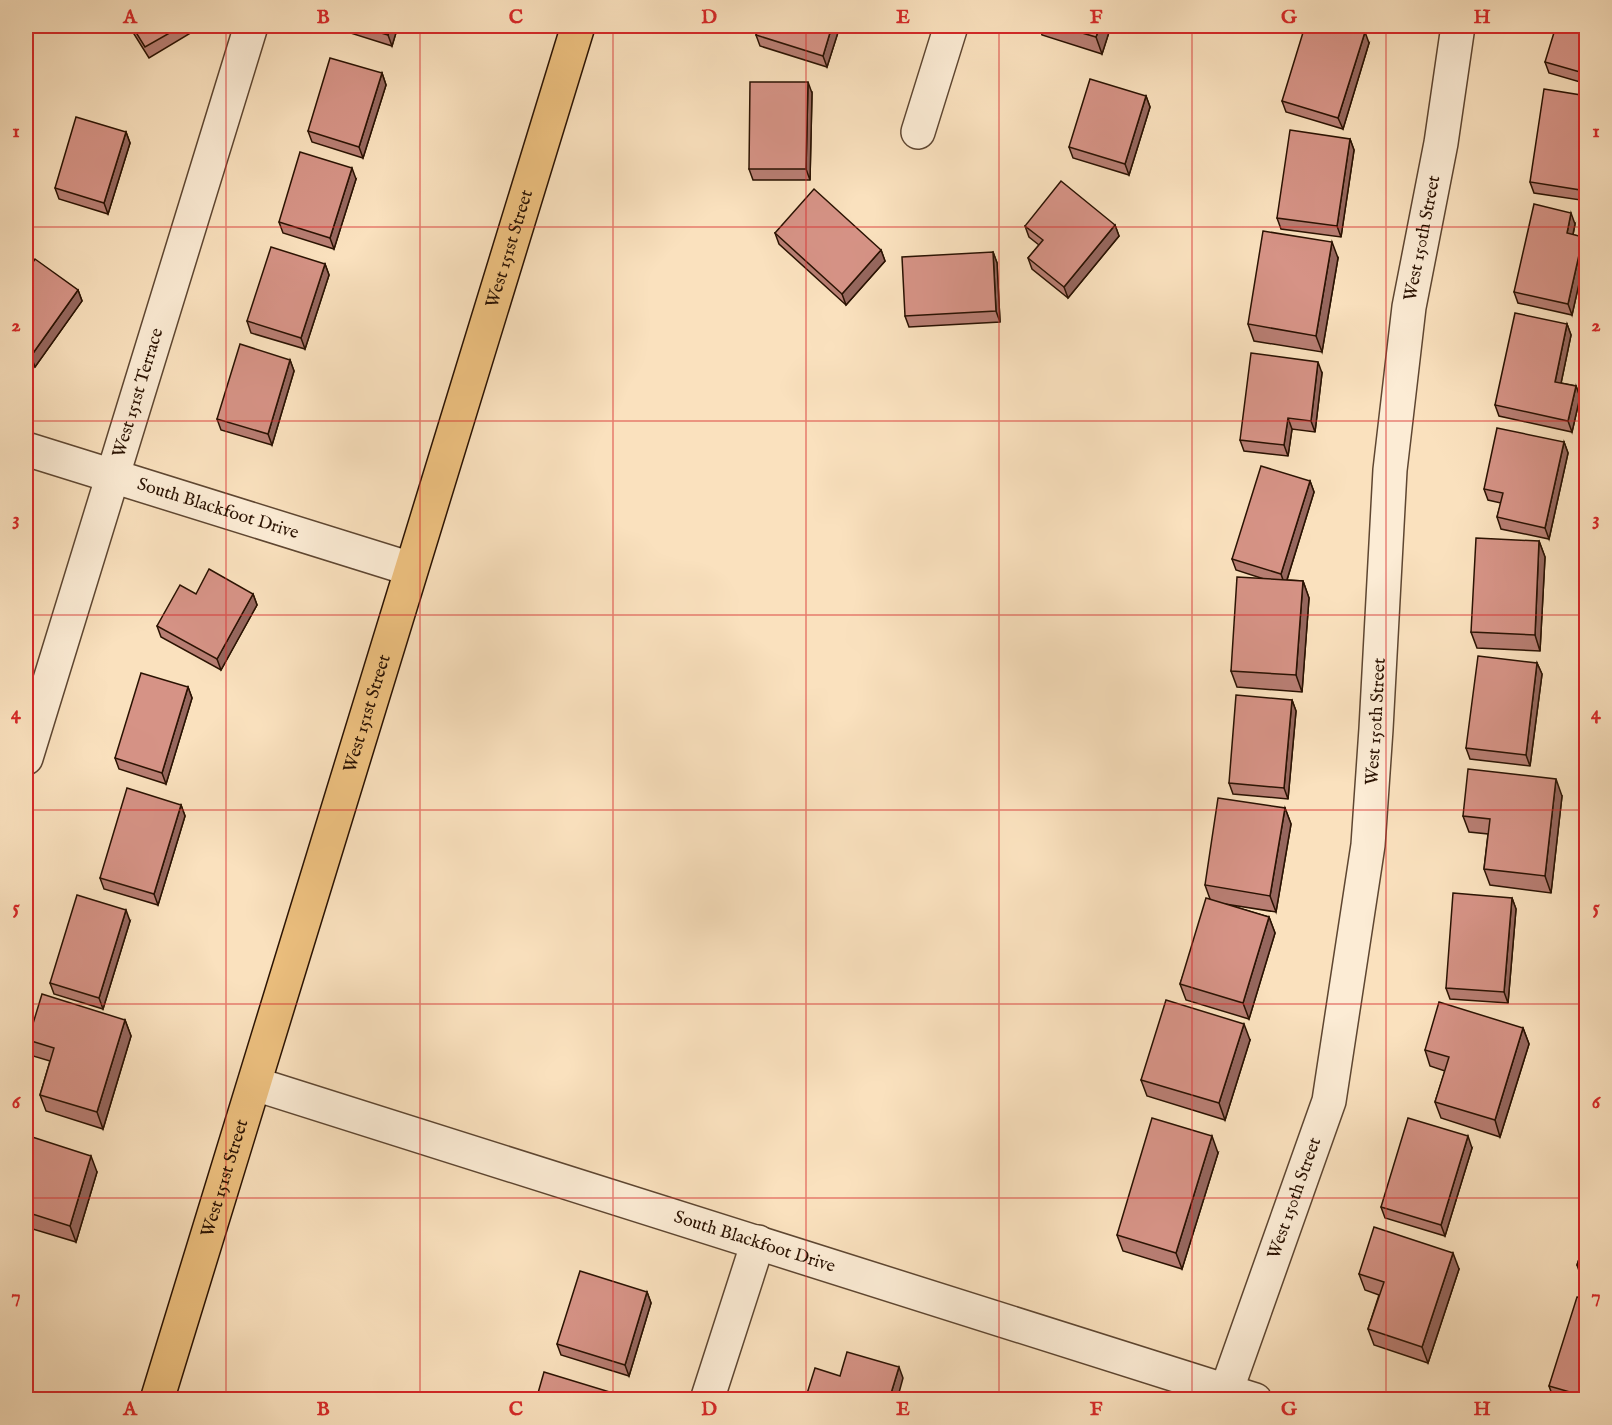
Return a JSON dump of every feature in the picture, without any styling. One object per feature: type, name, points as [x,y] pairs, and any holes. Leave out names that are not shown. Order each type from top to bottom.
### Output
[{"type":"main road","name":"West 151st Street","points":[[158,1400],[578,26]]},
{"type":"street","name":"West 151st Terrace","points":[[26,758],[251,26]]},
{"type":"street","points":[[918,132],[951,26]]},
{"type":"street","name":"West 150th Street","points":[[1234,1396],[1329,1101],[1368,845],[1390,470],[1408,319],[1441,143],[1458,26]]},
{"type":"street","name":"South Blackfoot Drive","points":[[26,449],[411,569]]},
{"type":"street","name":"South Blackfoot Drive","points":[[255,1084],[758,1242],[1234,1396]]},
{"type":"street","points":[[707,1400],[758,1242]]},
{"type":"building","points":[[132,26],[182,26],[145,47]]},
{"type":"building","points":[[358,26],[391,26],[388,35]]},
{"type":"building","points":[[759,26],[832,26],[823,56],[756,35]]},
{"type":"building","points":[[1058,26],[1100,26],[1096,37]]},
{"type":"building","points":[[1305,26],[1344,26],[1365,32],[1338,118],[1282,101]]},
{"type":"building","points":[[1556,26],[1587,26],[1587,74],[1545,62]]},
{"type":"building","points":[[330,58],[382,73],[359,147],[308,131]]},
{"type":"building","points":[[1090,79],[1146,96],[1125,164],[1069,147]]},
{"type":"building","points":[[750,82],[808,82],[806,169],[749,169]]},
{"type":"building","points":[[1544,89],[1587,96],[1587,191],[1530,182]]},
{"type":"building","points":[[76,117],[126,132],[104,203],[55,188]]},
{"type":"building","points":[[1290,130],[1350,139],[1337,226],[1277,218]]},
{"type":"building","points":[[300,152],[352,168],[330,238],[279,222]]},
{"type":"building","points":[[1061,181],[1115,225],[1064,287],[1028,258],[1043,240],[1025,226]]},
{"type":"building","points":[[814,189],[881,250],[842,294],[775,233]]},
{"type":"building","points":[[1534,204],[1571,213],[1567,233],[1583,237],[1568,304],[1514,292]]},
{"type":"building","points":[[1263,231],[1332,242],[1316,336],[1248,324]]},
{"type":"building","points":[[271,247],[325,264],[301,338],[247,321]]},
{"type":"building","points":[[993,252],[996,311],[905,316],[902,257]]},
{"type":"building","points":[[35,259],[78,290],[31,356],[26,353],[26,273]]},
{"type":"building","points":[[1515,313],[1567,324],[1555,382],[1576,386],[1568,421],[1495,405]]},
{"type":"building","points":[[240,344],[290,360],[268,434],[217,419]]},
{"type":"building","points":[[1251,353],[1318,362],[1311,421],[1288,418],[1284,445],[1240,440]]},
{"type":"building","points":[[1497,428],[1564,442],[1545,528],[1497,517],[1503,493],[1484,489]]},
{"type":"building","points":[[1261,466],[1310,481],[1281,574],[1232,559]]},
{"type":"building","points":[[1476,538],[1539,541],[1535,635],[1471,632]]},
{"type":"building","points":[[209,569],[253,594],[217,659],[157,626],[180,585],[196,594]]},
{"type":"building","points":[[1237,577],[1303,581],[1296,675],[1231,671]]},
{"type":"building","points":[[1478,656],[1537,663],[1526,755],[1466,748]]},
{"type":"building","points":[[141,673],[188,687],[162,773],[115,758]]},
{"type":"building","points":[[1236,695],[1292,700],[1284,788],[1229,783]]},
{"type":"building","points":[[1468,769],[1556,779],[1545,876],[1484,869],[1490,819],[1463,816]]},
{"type":"building","points":[[127,788],[181,805],[154,894],[100,878]]},
{"type":"building","points":[[1218,798],[1285,808],[1270,896],[1205,885]]},
{"type":"building","points":[[1453,893],[1512,898],[1504,992],[1446,988]]},
{"type":"building","points":[[77,895],[126,910],[99,998],[50,983]]},
{"type":"building","points":[[1206,898],[1269,917],[1243,1003],[1180,984]]},
{"type":"building","points":[[42,994],[125,1020],[97,1112],[40,1095],[54,1048],[28,1040]]},
{"type":"building","points":[[1166,1000],[1244,1024],[1219,1103],[1141,1080]]},
{"type":"building","points":[[1439,1002],[1523,1028],[1495,1120],[1435,1102],[1449,1057],[1425,1050]]},
{"type":"building","points":[[1152,1118],[1212,1136],[1176,1253],[1117,1235]]},
{"type":"building","points":[[1408,1118],[1468,1136],[1441,1225],[1381,1207]]},
{"type":"building","points":[[26,1135],[91,1156],[70,1226],[26,1212]]},
{"type":"building","points":[[1374,1227],[1453,1253],[1422,1347],[1368,1329],[1384,1282],[1359,1274]]},
{"type":"building","points":[[1587,1236],[1587,1268],[1577,1265]]},
{"type":"building","points":[[580,1271],[647,1292],[625,1365],[557,1344]]},
{"type":"building","points":[[1577,1297],[1587,1299],[1587,1397],[1549,1386]]},
{"type":"building","points":[[847,1352],[899,1367],[889,1400],[805,1400],[815,1368],[840,1376]]},
{"type":"building","points":[[544,1372],[613,1393],[611,1400],[536,1400]]}]
